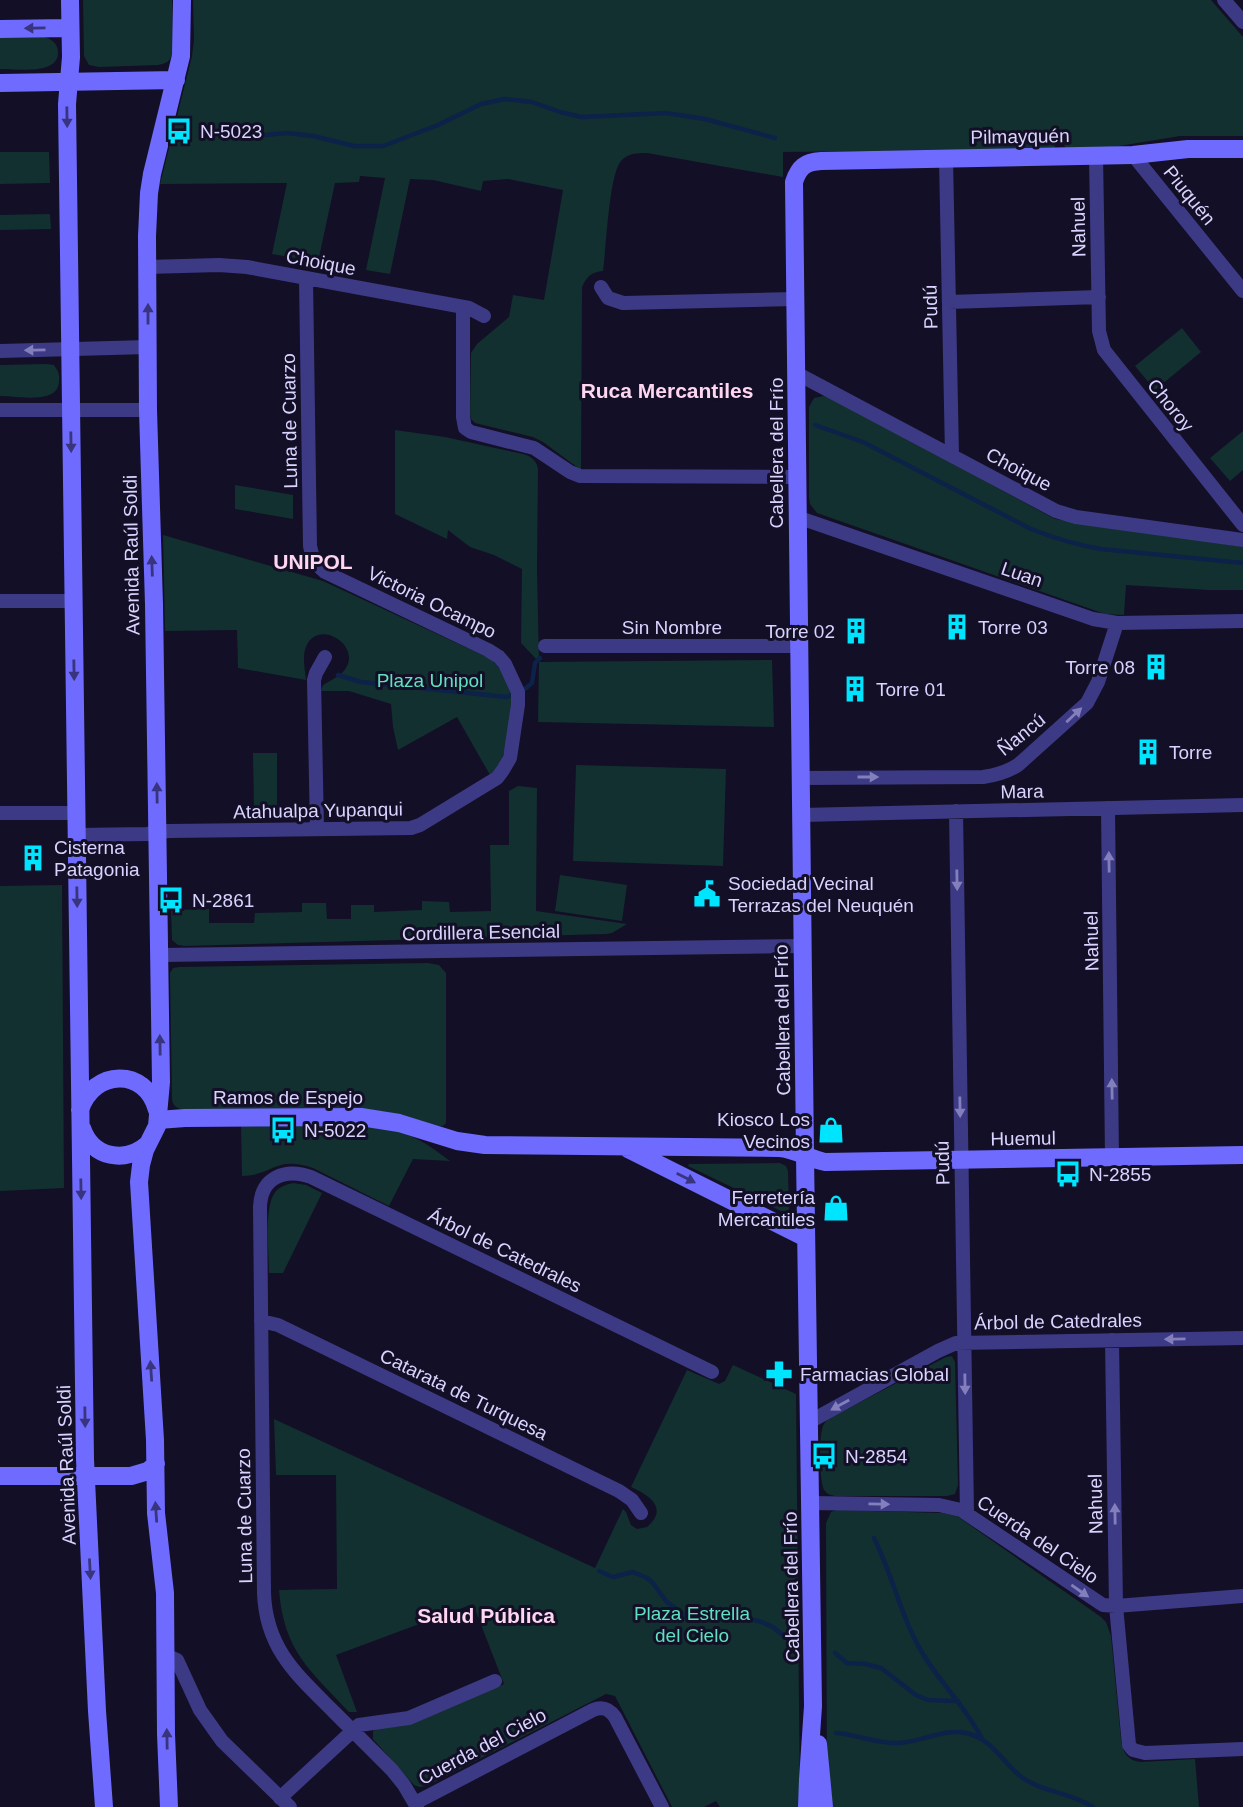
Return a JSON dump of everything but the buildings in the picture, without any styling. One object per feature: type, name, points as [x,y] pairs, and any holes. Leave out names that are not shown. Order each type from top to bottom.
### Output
[{"type":"main road","name":"Avenida Raúl Soldi","points":[[70,0],[67,104],[86,1477],[97,1721],[104,1807]]},
{"type":"main road","name":"Avenida Raúl Soldi","points":[[169,1807],[165,1592],[156,1513],[156,1464],[139,1182],[148,1143],[155,1133],[161,1082],[148,410],[148,214],[151,184],[182,45],[182,0]]},
{"type":"main road","points":[[0,29],[70,28]]},
{"type":"main road","points":[[0,83],[176,80]]},
{"type":"main road","name":"Pilmayquén","points":[[800,168],[821,161],[1133,155],[1180,150],[1243,149]]},
{"type":"main road","name":"Cabellera del Frío","points":[[800,168],[793,190],[806,1238],[814,1706],[824,1807]]},
{"type":"main road","points":[[148,1143],[132,1154],[120,1156],[107,1154],[96,1148],[87,1139],[80,1115],[87,1095],[96,1085],[108,1080],[122,1078],[135,1082],[146,1089],[154,1100],[158,1117]]},
{"type":"main road","name":"Ramos de Espejo","points":[[158,1117],[361,1117],[399,1123],[457,1141],[485,1145],[779,1148],[793,1150],[805,1156]]},
{"type":"main road","name":"Ramos de Espejo","points":[[624,1147],[806,1238]]},
{"type":"main road","name":"Huemul","points":[[805,1156],[825,1162],[1243,1156]]},
{"type":"main road","points":[[0,1476],[136,1476],[156,1464]]},
{"type":"main road","name":"Cabellera del Frío","points":[[807,1807],[814,1706]]},
{"type":"street","points":[[1229,2],[1243,22]]},
{"type":"street","name":"Piuquén","points":[[1133,155],[1243,291]]},
{"type":"street","name":"Nahuel","points":[[1096,156],[1098,297]]},
{"type":"street","name":"Pudú","points":[[946,159],[952,455]]},
{"type":"street","name":"Choique","points":[[147,267],[234,265],[463,307],[484,316]]},
{"type":"street","name":"Luna de Cuarzo","points":[[306,279],[310,546],[314,562]]},
{"type":"street","points":[[601,287],[608,298],[623,303],[795,299]]},
{"type":"street","points":[[949,302],[1098,297]]},
{"type":"street","name":"Choroy","points":[[1098,297],[1099,331],[1104,350],[1243,526]]},
{"type":"street","points":[[463,307],[463,417],[466,428],[471,432],[534,447],[580,476],[797,477]]},
{"type":"street","points":[[0,351],[148,347]]},
{"type":"street","name":"Choique","points":[[796,373],[1056,511],[1243,540]]},
{"type":"street","points":[[0,410],[148,410]]},
{"type":"street","name":"Luan","points":[[797,517],[1082,615],[1117,623],[1243,621]]},
{"type":"street","name":"Victoria Ocampo","points":[[314,562],[325,572],[495,654],[508,668],[518,692]]},
{"type":"street","points":[[0,601],[74,601]]},
{"type":"street","name":"Ñancú","points":[[800,778],[983,777],[1009,770],[1087,703],[1094,693],[1117,623]]},
{"type":"street","name":"Sin Nombre","points":[[545,646],[799,646]]},
{"type":"street","points":[[317,830],[314,686],[316,674],[325,657]]},
{"type":"street","name":"Atahualpa Yupanqui","points":[[77,835],[416,827],[493,781],[503,771],[511,753],[518,692]]},
{"type":"street","name":"Mara","points":[[801,815],[1243,806]]},
{"type":"street","name":"Nahuel","points":[[1108,808],[1112,1158]]},
{"type":"street","name":"Pudú","points":[[956,811],[967,1513]]},
{"type":"street","points":[[0,813],[76,813]]},
{"type":"street","name":"Cordillera Esencial","points":[[160,955],[802,946]]},
{"type":"street","name":"Árbol de Catedrales","points":[[278,1176],[292,1173],[311,1177],[712,1372]]},
{"type":"street","name":"Luna de Cuarzo","points":[[278,1176],[266,1186],[260,1200],[264,1593],[267,1614],[275,1640],[289,1665],[398,1777],[416,1805]]},
{"type":"street","name":"Catarata de Turquesa","points":[[261,1321],[278,1325],[619,1491],[632,1500],[641,1513]]},
{"type":"street","name":"Árbol de Catedrales","points":[[809,1422],[956,1343],[1243,1338]]},
{"type":"street","name":"Nahuel","points":[[1112,1340],[1116,1606],[1127,1739],[1133,1750],[1145,1753],[1243,1749]]},
{"type":"street","name":"Cuerda del Cielo","points":[[810,1503],[946,1506],[967,1513],[1103,1605],[1243,1596]]},
{"type":"street","points":[[166,1655],[177,1661],[200,1710],[222,1741],[285,1802],[352,1730],[366,1723],[408,1718],[495,1681]]},
{"type":"street","name":"Cuerda del Cielo","points":[[416,1805],[593,1710],[606,1709],[615,1717],[662,1807]]},
{"type":"green space","points":[[83,0],[172,0],[173,52],[170,60],[158,65],[89,65],[84,56]]},
{"type":"green space","points":[[193,0],[1211,0],[1243,37],[1243,136],[1180,136],[1113,147],[1065,148],[1064,142],[1055,143],[1055,149],[783,152],[783,177],[647,153],[627,156],[621,161],[614,181],[603,271],[590,275],[582,287],[581,470],[543,442],[533,437],[475,423],[470,414],[471,353],[477,344],[509,317],[513,295],[544,300],[563,190],[508,179],[483,181],[481,191],[433,180],[410,179],[390,274],[366,270],[385,178],[360,176],[359,182],[335,183],[318,262],[272,254],[287,183],[160,184],[192,56]]},
{"type":"green space","points":[[45,37],[55,43],[58,50],[56,60],[51,65],[25,70],[0,69],[0,38]]},
{"type":"green space","points":[[0,152],[49,152],[50,183],[0,184]]},
{"type":"green space","points":[[50,214],[51,229],[0,230],[0,215]]},
{"type":"green space","points":[[1182,328],[1201,352],[1155,390],[1135,366]]},
{"type":"green space","points":[[0,365],[54,365],[59,374],[57,389],[52,393],[36,398],[0,396]]},
{"type":"green space","points":[[824,396],[1055,519],[1243,547],[1243,590],[1126,585],[1124,615],[1105,614],[817,513],[809,498],[809,407],[814,398]]},
{"type":"green space","points":[[395,430],[445,437],[523,454],[536,464],[539,662],[521,643],[522,569],[470,547],[448,530],[447,539],[395,514]]},
{"type":"green space","points":[[1243,431],[1243,470],[1230,481],[1210,458]]},
{"type":"green space","points":[[235,485],[293,495],[293,519],[235,509]]},
{"type":"green space","name":"Plaza Unipol","points":[[163,535],[323,581],[489,658],[504,675],[512,696],[505,746],[497,767],[490,775],[457,717],[398,750],[391,704],[349,691],[321,691],[323,685],[342,673],[348,663],[349,654],[345,646],[329,635],[320,634],[312,638],[306,647],[306,680],[238,668],[237,630],[165,631]]},
{"type":"green space","points":[[772,660],[774,727],[538,722],[539,662]]},
{"type":"green space","points":[[253,753],[277,753],[277,813],[254,813]]},
{"type":"green space","points":[[576,765],[726,769],[723,866],[573,861]]},
{"type":"green space","points":[[518,786],[537,788],[536,911],[627,924],[606,934],[185,946],[172,940],[171,910],[209,909],[209,923],[254,923],[255,913],[302,912],[302,903],[326,903],[327,919],[351,919],[351,905],[374,905],[374,912],[422,910],[422,901],[449,902],[450,912],[491,911],[490,845],[509,845],[509,791]]},
{"type":"green space","points":[[560,875],[627,885],[622,921],[555,911]]},
{"type":"green space","points":[[62,885],[64,1188],[0,1191],[0,886]]},
{"type":"green space","points":[[428,963],[439,965],[446,973],[446,1123],[443,1126],[387,1112],[357,1108],[184,1110],[173,1104],[170,973],[173,968]]},
{"type":"green space","points":[[347,1124],[383,1128],[409,1135],[450,1161],[413,1159],[389,1206],[313,1168],[300,1165],[282,1165],[242,1176],[241,1125]]},
{"type":"green space","points":[[780,1163],[786,1166],[788,1171],[789,1209],[785,1213],[688,1166],[689,1164]]},
{"type":"green space","points":[[293,1183],[306,1185],[322,1193],[283,1273],[269,1273],[268,1221],[271,1201],[278,1190]]},
{"type":"green space","points":[[952,1356],[955,1362],[958,1485],[955,1494],[835,1496],[826,1492],[820,1462],[821,1435],[826,1422]]},
{"type":"green space","name":"Plaza Estrella del Cielo","points":[[733,1365],[796,1394],[800,1807],[720,1807],[716,1801],[704,1807],[672,1807],[615,1696],[606,1694],[427,1786],[414,1785],[373,1739],[373,1731],[419,1721],[504,1684],[473,1604],[336,1655],[357,1712],[349,1712],[311,1671],[293,1645],[282,1611],[279,1590],[337,1589],[336,1475],[276,1475],[274,1419],[595,1568],[623,1509],[631,1525],[637,1529],[647,1527],[656,1514],[656,1508],[650,1498],[631,1487],[687,1370],[719,1384],[725,1381]]},
{"type":"green space","points":[[831,1512],[942,1513],[957,1516],[1101,1617],[1111,1636],[1121,1740],[1125,1752],[1129,1758],[1141,1762],[1195,1759],[1199,1807],[830,1807],[827,1781],[826,1523]]},
{"type":"waterway","points":[[265,135],[287,133],[354,146],[383,146],[438,125],[481,104],[505,99],[532,102],[582,117],[666,113],[705,119],[775,138]]},
{"type":"waterway","points":[[815,425],[863,442],[1031,529],[1057,538],[1101,549],[1243,563]]},
{"type":"waterway","points":[[338,675],[361,682],[507,697],[532,683],[535,663],[540,658]]},
{"type":"waterway","points":[[874,1538],[915,1640],[930,1665],[969,1716],[982,1739]]},
{"type":"waterway","points":[[599,1571],[613,1577],[633,1572],[647,1578],[666,1601],[689,1619],[705,1620],[729,1616],[759,1621],[773,1627],[785,1637]]},
{"type":"waterway","points":[[835,1653],[847,1663],[881,1668],[916,1695],[928,1700],[958,1701]]},
{"type":"waterway","points":[[836,1733],[898,1743],[949,1732],[966,1733],[989,1745],[1028,1781],[1093,1807]]},
{"type":"place","name":"N-5023","points":[[179,131]]},
{"type":"place","name":"Torre 03","points":[[957,627]]},
{"type":"place","name":"Torre 02","points":[[856,631]]},
{"type":"place","name":"Torre 08","points":[[1156,667]]},
{"type":"place","name":"Torre 01","points":[[855,689]]},
{"type":"place","name":"Torre","points":[[1148,752]]},
{"type":"place","name":"Cisterna Patagonia","points":[[33,858]]},
{"type":"place","name":"Sociedad Vecinal Terrazas del Neuquén","points":[[707,894]]},
{"type":"place","name":"N-2861","points":[[171,900]]},
{"type":"place","name":"N-5022","points":[[283,1130]]},
{"type":"place","name":"Kiosco Los Vecinos","points":[[831,1130]]},
{"type":"place","name":"N-2855","points":[[1068,1174]]},
{"type":"place","name":"Ferretería Mercantiles","points":[[836,1208]]},
{"type":"place","name":"Farmacias Global","points":[[779,1374]]},
{"type":"place","name":"N-2854","points":[[824,1456]]},
{"type":"district","name":"Ruca Mercantiles","points":[[667,391]]},
{"type":"district","name":"UNIPOL","points":[[313,562]]},
{"type":"district","name":"Salud Pública","points":[[486,1616]]}]
